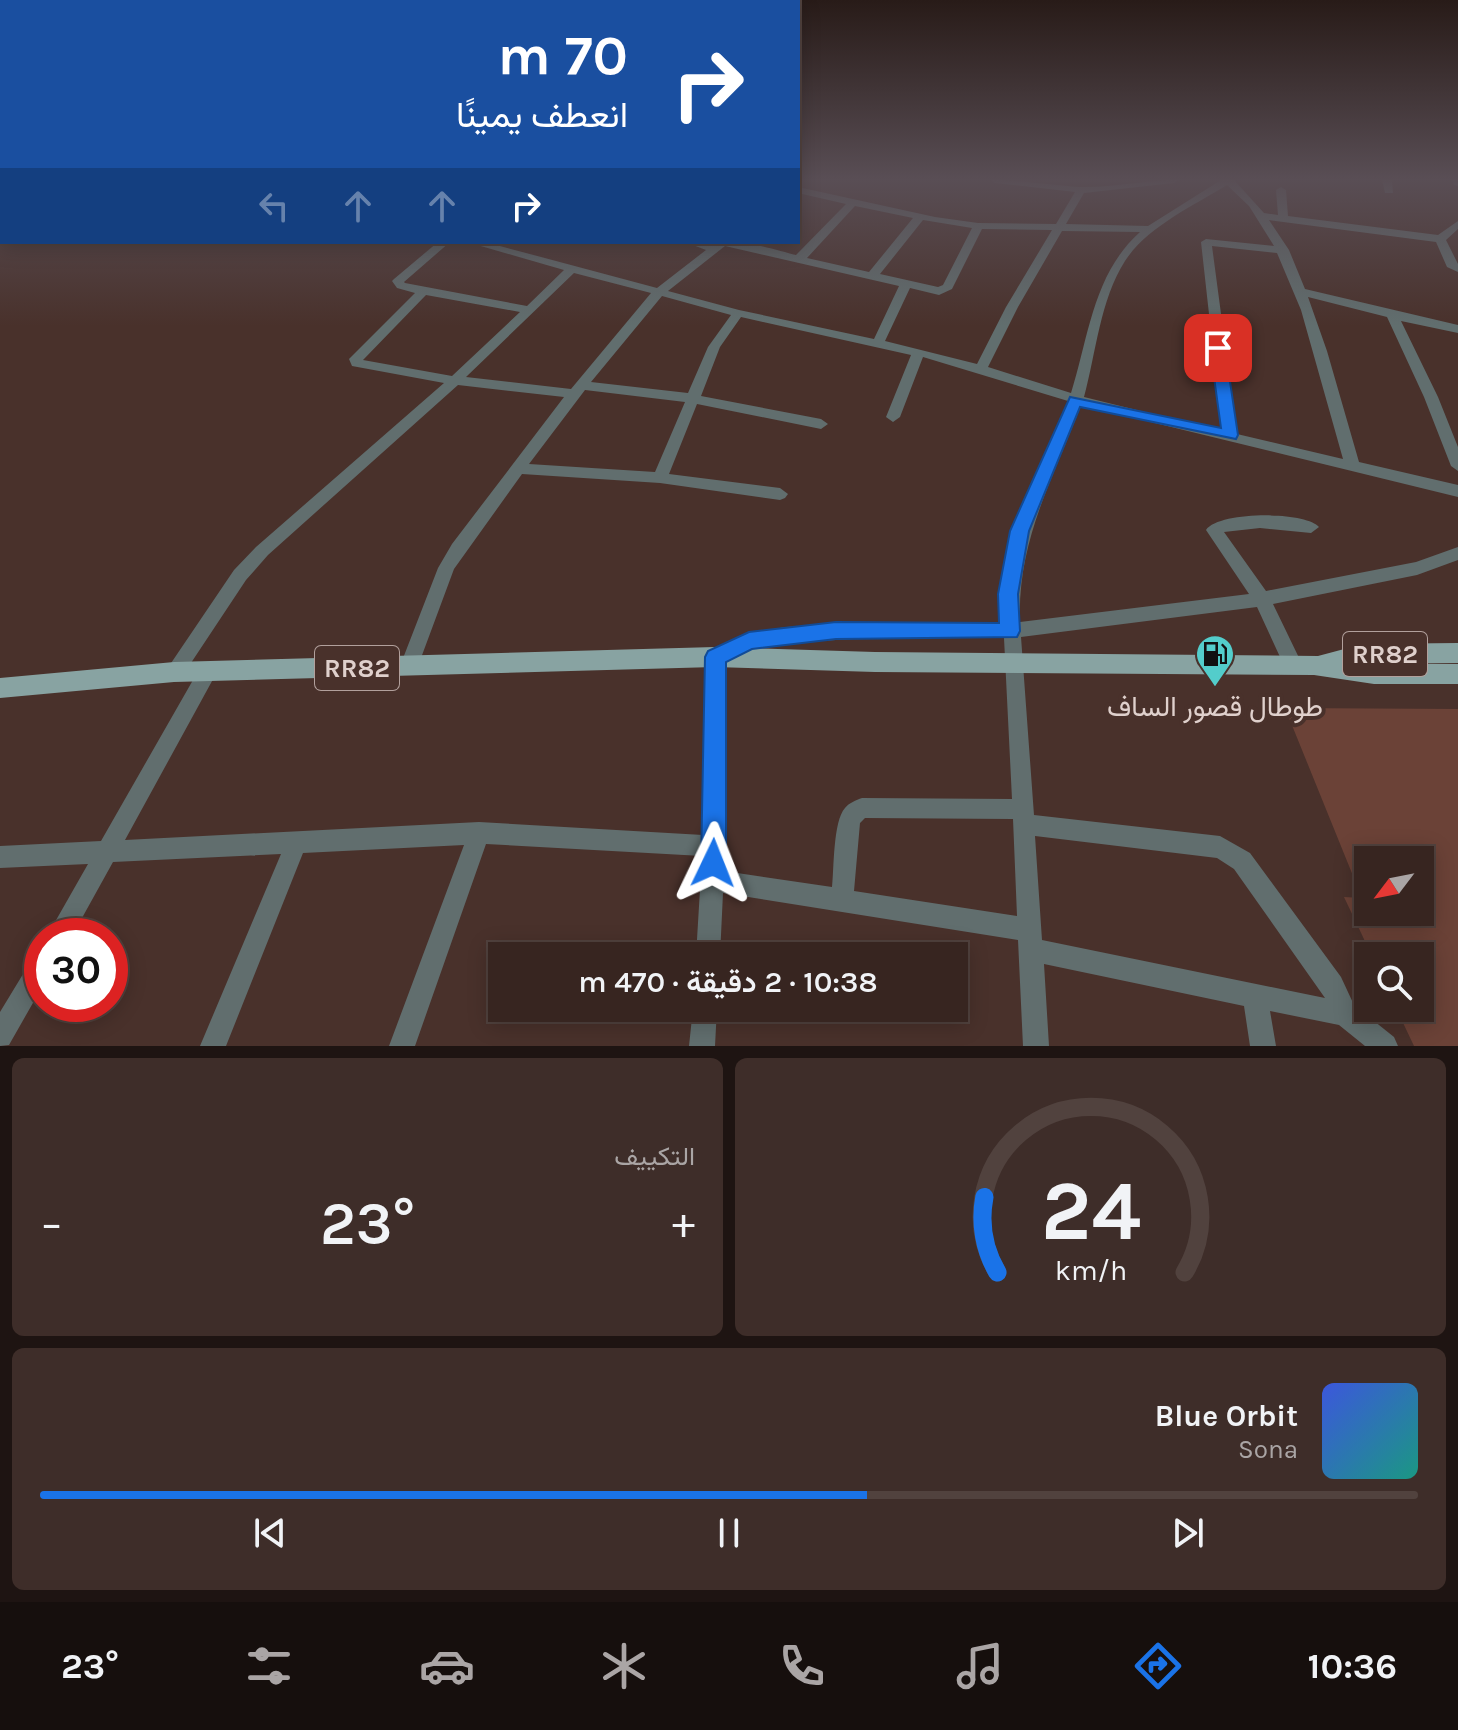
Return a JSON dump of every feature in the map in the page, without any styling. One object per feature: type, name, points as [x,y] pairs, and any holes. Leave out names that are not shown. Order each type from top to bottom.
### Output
[{"type":"main road","name":"RR82","points":[[1303,665],[1363,654],[1458,653]]},
{"type":"main road","name":"RR82","points":[[0,688],[174,672],[715,657],[875,662],[1303,665],[1374,674],[1458,674]]},
{"type":"street","points":[[799,259],[828,229]]},
{"type":"street","points":[[872,276],[910,229]]},
{"type":"street","points":[[409,666],[446,568],[518,469],[577,390],[658,293],[720,244],[945,290],[977,229]]},
{"type":"street","points":[[981,368],[1012,307],[1061,229]]},
{"type":"street","points":[[1145,229],[1153,229]]},
{"type":"street","points":[[1036,1046],[1015,661],[1008,594],[1020,531],[1075,400],[1113,274],[1121,259],[1153,229]]},
{"type":"street","points":[[1270,229],[1283,250],[1300,291],[1352,464]]},
{"type":"street","points":[[1364,229],[1440,239],[1452,229]]},
{"type":"street","points":[[1440,239],[1451,265],[1458,269]]},
{"type":"street","points":[[1230,435],[1206,242],[1283,250]]},
{"type":"street","points":[[443,244],[398,281],[401,286],[528,310]]},
{"type":"street","points":[[479,244],[738,313],[981,368],[1075,400],[1458,491]]},
{"type":"street","points":[[174,672],[251,562],[454,380],[570,270]]},
{"type":"street","points":[[878,343],[906,284]]},
{"type":"street","points":[[423,291],[356,359],[357,363],[454,380],[690,398],[821,424]]},
{"type":"street","points":[[1300,291],[1458,329]]},
{"type":"street","points":[[660,478],[690,398],[714,347],[738,313]]},
{"type":"street","points":[[1392,315],[1431,397],[1458,466]]},
{"type":"street","points":[[893,417],[919,352]]},
{"type":"street","points":[[518,469],[660,478],[780,494]]},
{"type":"street","points":[[1303,665],[1214,530],[1224,524],[1269,522],[1311,527]]},
{"type":"street","points":[[709,942],[714,846],[715,657],[749,641],[836,631],[1010,631],[1262,599],[1417,568],[1458,553]]},
{"type":"street","points":[[69,918],[208,672]]},
{"type":"street","points":[[842,900],[849,822],[856,811],[1023,817],[1220,847],[1242,861],[1332,986],[1345,1014],[1385,1046]]},
{"type":"street","points":[[0,857],[109,849],[479,833],[714,846]]},
{"type":"street","points":[[402,1046],[479,833]]},
{"type":"street","points":[[213,1046],[296,843]]},
{"type":"street","points":[[712,880],[842,900],[1030,940],[1255,996],[1345,1014]]},
{"type":"street","points":[[0,1036],[24,995]]},
{"type":"street","points":[[1255,996],[1263,1046]]},
{"type":"street","points":[[702,1046],[704,1022]]},
{"type":"shaded area","points":[[1285,708],[1458,709],[1458,1046],[1414,1046],[1403,1022],[1434,1022],[1434,942],[1365,942],[1358,926],[1434,926],[1434,846],[1354,846],[1354,878]]},
{"type":"shaded area","points":[[1344,897],[1354,898],[1354,918]]},
{"type":"place","name":"طوطال قصور الساف","points":[[1215,688]]},
{"type":"route","points":[[713,863],[715,657],[749,641],[786,635],[885,630],[1010,631],[1008,594],[1020,531],[1075,400],[1230,435],[1218,348]]}]
